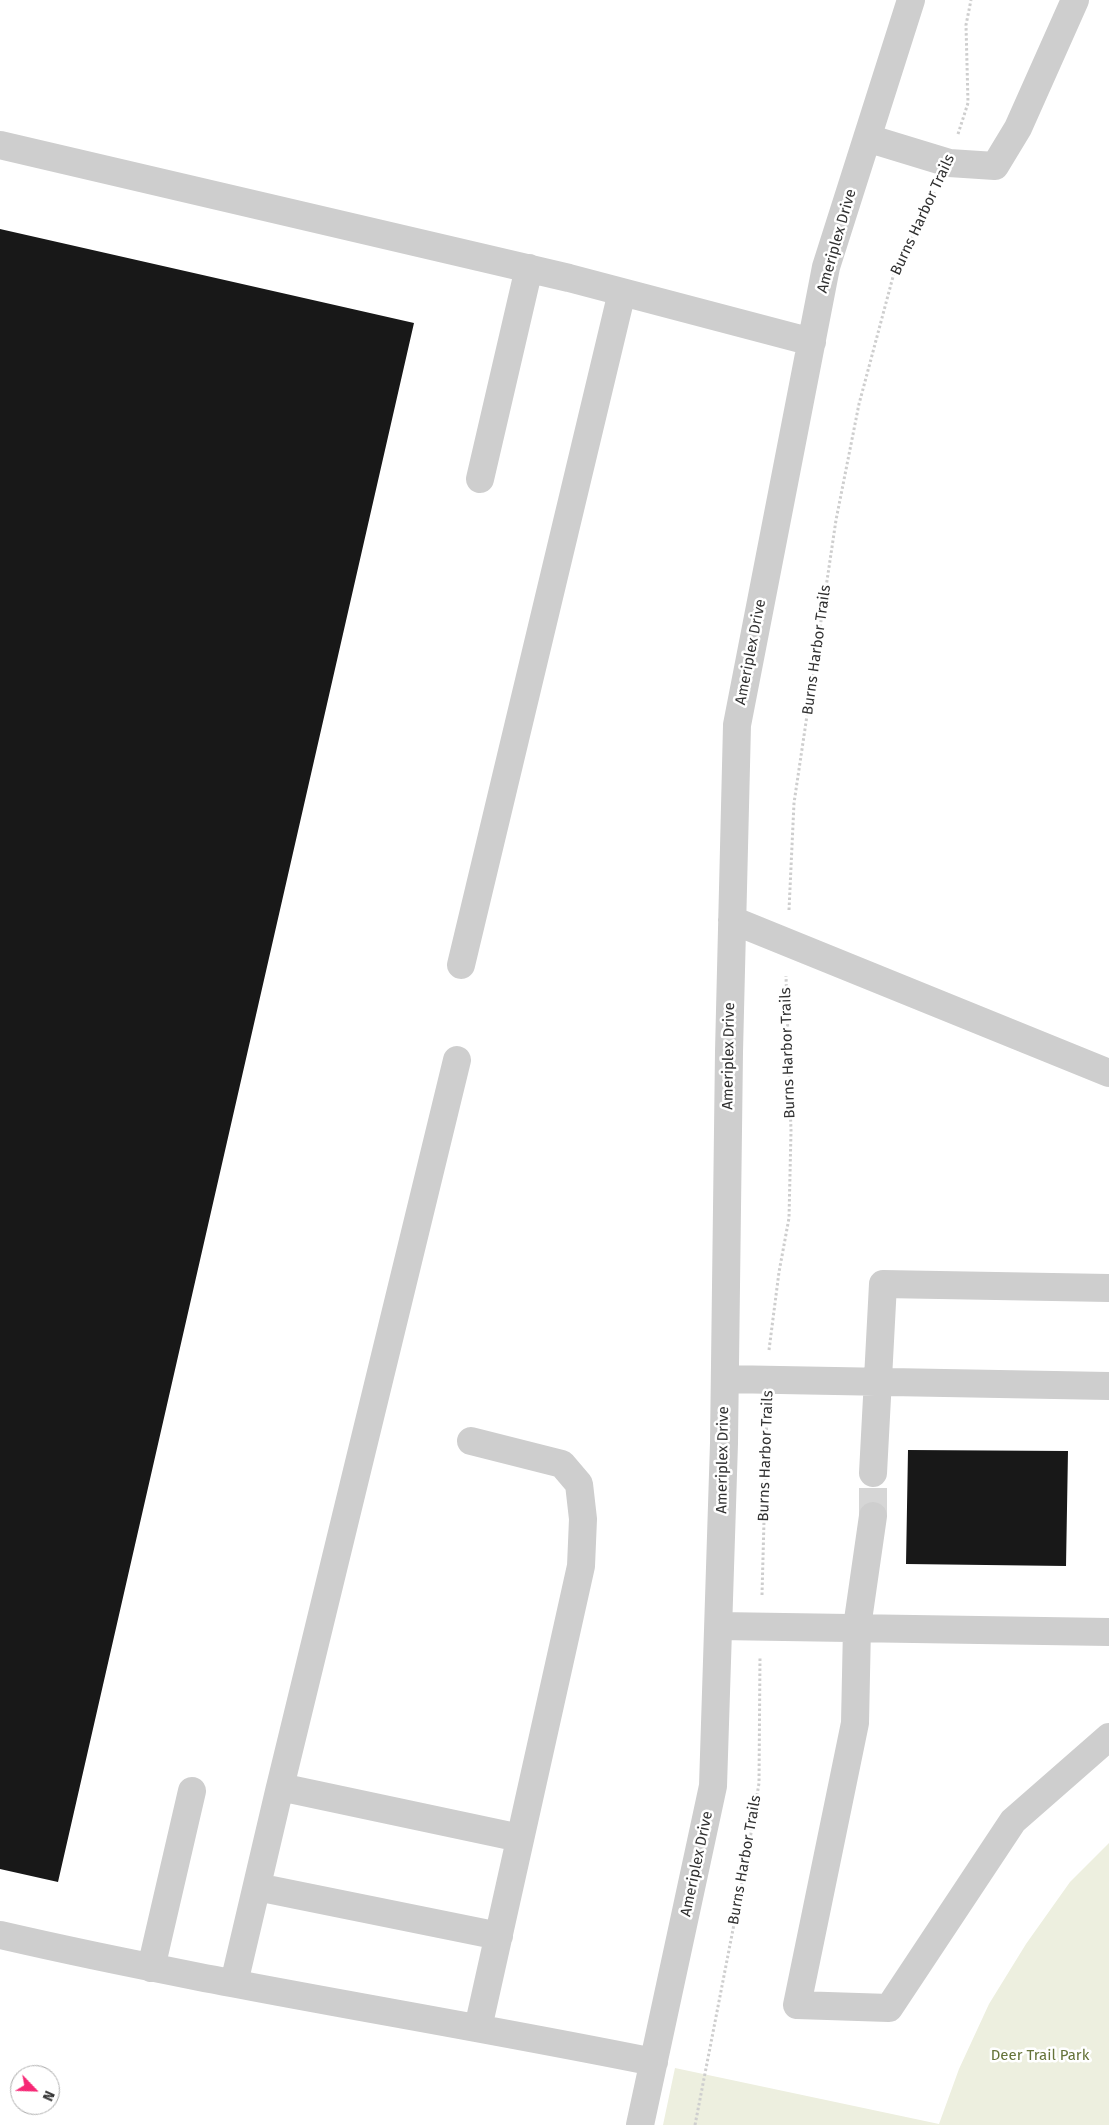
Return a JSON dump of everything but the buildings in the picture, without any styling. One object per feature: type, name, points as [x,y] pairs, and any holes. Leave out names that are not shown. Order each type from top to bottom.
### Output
[{"type":"street","name":"Ameriplex Drive","points":[[640,2125],[713,1786],[725,1379],[729,1052],[737,725],[826,267],[911,0]]},
{"type":"street","points":[[867,138],[949,163],[995,166],[1018,128],[1074,0]]},
{"type":"street","points":[[0,145],[529,268],[812,342]]},
{"type":"street","points":[[480,479],[529,268]]},
{"type":"street","points":[[461,965],[622,292]]},
{"type":"street","points":[[732,920],[1109,1072]]},
{"type":"street","points":[[234,1983],[457,1060]]},
{"type":"street","points":[[873,1473],[883,1284],[1109,1288]]},
{"type":"street","points":[[725,1379],[1109,1386]]},
{"type":"street","points":[[471,1441],[562,1464],[579,1484],[583,1519],[581,1566],[478,2028]]},
{"type":"street","points":[[873,1516],[857,1627],[855,1723],[797,2005],[888,2008],[1013,1821],[1109,1737]]},
{"type":"street","points":[[719,1626],[1109,1632]]},
{"type":"street","points":[[280,1787],[520,1838]]},
{"type":"street","points":[[151,1968],[192,1790]]},
{"type":"street","points":[[257,1886],[499,1936]]},
{"type":"street","points":[[0,1935],[151,1968],[654,2062]]},
{"type":"path","name":"Burns Harbor Trails","points":[[695,2125],[748,1852],[759,1783],[761,1626],[769,1347],[779,1272],[789,1218],[791,1131],[786,968],[794,804],[836,520],[859,404],[894,272],[949,163],[968,103],[966,25],[971,0]]},
{"type":"green space","name":"Deer Trail Park","points":[[1109,1843],[1109,2125],[663,2125],[675,2068],[939,2124],[959,2069],[989,2004],[1026,1944],[1070,1882]]},
{"type":"tunnel","points":[[873,1473],[873,1516]]}]
